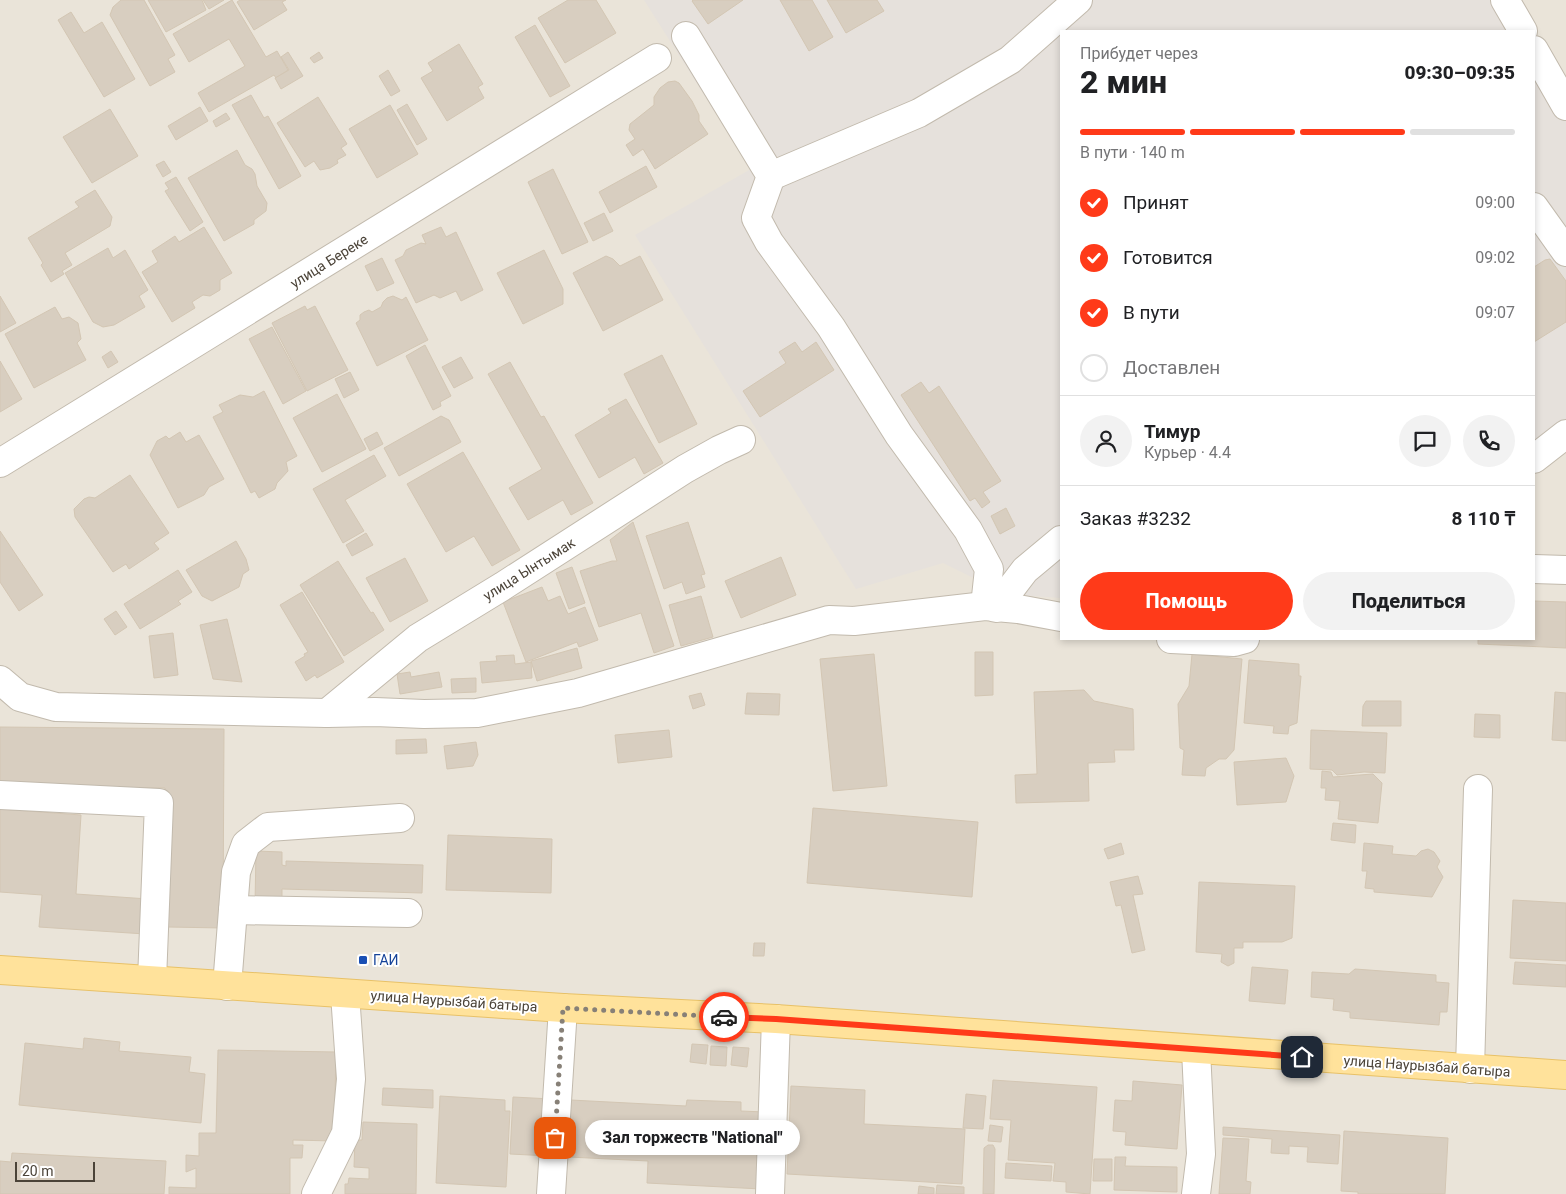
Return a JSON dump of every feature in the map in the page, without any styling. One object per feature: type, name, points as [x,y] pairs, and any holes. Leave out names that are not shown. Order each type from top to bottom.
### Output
[{"type":"main road","name":"улица Наурызбай батыра","points":[[0,970],[563,1008],[776,1019],[1566,1075]]},
{"type":"street","points":[[991,607],[989,569],[968,530],[898,435],[831,327],[770,242],[756,218],[771,176],[919,113],[1010,60],[1078,0]]},
{"type":"street","points":[[1505,0],[1522,30]]},
{"type":"street","points":[[686,36],[771,176]]},
{"type":"street","points":[[1535,52],[1566,106]]},
{"type":"street","name":"улица Береке","points":[[0,463],[657,58]]},
{"type":"street","points":[[1535,209],[1566,252]]},
{"type":"street","points":[[1535,458],[1566,434]]},
{"type":"street","name":"улица Ынтымак","points":[[326,713],[418,638],[503,586],[685,469],[741,440]]},
{"type":"street","points":[[991,607],[1025,570],[1060,541]]},
{"type":"street","points":[[1535,569],[1566,570]]},
{"type":"street","points":[[0,680],[20,697],[56,707],[326,713],[477,714],[578,693],[829,620],[854,621],[991,607],[1018,609],[1060,617]]},
{"type":"street","points":[[1470,1069],[1478,789]]},
{"type":"street","points":[[0,795],[159,804],[152,980]]},
{"type":"street","points":[[227,986],[236,872],[246,844],[268,827],[400,818]]},
{"type":"street","points":[[233,910],[408,913]]},
{"type":"street","points":[[316,1194],[346,1133],[351,1079],[345,994]]},
{"type":"street","points":[[551,1194],[563,1008]]},
{"type":"street","points":[[770,1194],[776,1019]]},
{"type":"street","points":[[1196,1050],[1201,1154],[1196,1194]]},
{"type":"shaded area","points":[[0,0],[1566,0],[1566,1194],[0,1194]]},
{"type":"shaded area","points":[[644,0],[1518,0],[1534,30],[1060,30],[1060,598],[1006,594],[943,563],[856,589],[635,235],[751,169]]},
{"type":"shaded area","points":[[1535,32],[1566,91],[1566,425],[1535,448]]},
{"type":"building","points":[[121,0],[144,0],[175,55],[168,59],[175,72],[150,86],[110,15],[113,7]]},
{"type":"building","points":[[148,0],[202,0],[206,10],[166,32]]},
{"type":"building","points":[[203,0],[224,0],[209,9]]},
{"type":"building","points":[[232,0],[266,57],[277,51],[288,70],[276,78],[274,75],[209,112],[198,93],[245,66],[229,39],[189,62],[173,34]]},
{"type":"building","points":[[240,0],[286,0],[282,2],[287,10],[254,30],[237,2]]},
{"type":"building","points":[[568,0],[596,0],[616,33],[565,63],[538,18]]},
{"type":"building","points":[[693,0],[743,0],[708,24]]},
{"type":"building","points":[[780,0],[812,0],[833,37],[809,51]]},
{"type":"building","points":[[827,0],[877,0],[884,11],[846,33]]},
{"type":"building","points":[[71,12],[84,33],[102,22],[135,79],[104,97],[58,20]]},
{"type":"building","points":[[535,25],[570,86],[550,97],[515,37]]},
{"type":"building","points":[[459,44],[483,84],[478,87],[484,98],[447,121],[421,78],[433,71],[428,63]]},
{"type":"building","points":[[288,52],[303,76],[281,89],[275,78],[289,70],[281,57]]},
{"type":"building","points":[[319,52],[323,58],[314,63],[310,58]]},
{"type":"building","points":[[388,70],[400,91],[391,96],[379,76]]},
{"type":"building","points":[[675,81],[679,83],[692,101],[699,115],[699,121],[708,134],[655,169],[643,149],[633,156],[626,145],[635,139],[629,130],[630,124],[654,105],[654,97],[660,88],[668,82]]},
{"type":"building","points":[[251,95],[264,118],[268,116],[301,176],[279,189],[232,105]]},
{"type":"building","points":[[318,97],[347,144],[341,148],[346,155],[337,160],[338,163],[330,168],[320,170],[314,161],[305,167],[277,123]]},
{"type":"building","points":[[407,104],[427,139],[417,145],[397,110]]},
{"type":"building","points":[[390,105],[418,154],[377,178],[349,129]]},
{"type":"building","points":[[200,107],[208,121],[176,140],[168,126]]},
{"type":"building","points":[[110,109],[138,156],[92,183],[63,137]]},
{"type":"building","points":[[226,113],[230,119],[216,127],[213,121]]},
{"type":"building","points":[[237,150],[245,165],[252,169],[255,174],[257,186],[267,203],[266,211],[254,220],[254,224],[224,241],[188,178]]},
{"type":"building","points":[[164,161],[171,172],[163,177],[156,165]]},
{"type":"building","points":[[646,166],[657,187],[610,213],[599,192]]},
{"type":"building","points":[[553,169],[588,242],[562,254],[528,182]]},
{"type":"building","points":[[176,177],[203,222],[190,231],[165,191],[169,189],[165,183]]},
{"type":"building","points":[[95,190],[112,217],[110,226],[65,253],[72,265],[62,271],[64,274],[51,282],[41,265],[43,263],[28,238],[79,207],[75,202]]},
{"type":"building","points":[[604,213],[613,231],[593,241],[584,223]]},
{"type":"building","points":[[204,227],[232,273],[220,280],[220,290],[210,296],[203,295],[192,302],[195,308],[172,322],[142,272],[158,262],[152,251],[175,236],[179,242]]},
{"type":"building","points":[[441,227],[446,237],[456,232],[483,290],[461,301],[456,291],[440,298],[434,295],[416,303],[395,260],[403,256],[406,250],[421,243],[426,244],[422,235]]},
{"type":"building","points":[[108,248],[113,258],[125,250],[148,290],[139,296],[145,307],[114,325],[103,327],[93,322],[65,273]]},
{"type":"building","points":[[544,250],[563,289],[563,304],[523,324],[497,273]]},
{"type":"building","points":[[606,256],[613,259],[620,266],[640,256],[663,300],[603,331],[573,273]]},
{"type":"building","points":[[382,258],[394,283],[377,291],[365,266]]},
{"type":"building","points":[[1550,259],[1566,281],[1566,322],[1535,341],[1535,266]]},
{"type":"building","points":[[0,296],[16,323],[0,332]]},
{"type":"building","points":[[393,296],[402,300],[406,297],[428,340],[377,366],[356,323],[364,312],[369,310],[372,312],[381,307],[387,298]]},
{"type":"building","points":[[305,306],[307,310],[315,306],[348,370],[307,391],[272,323]]},
{"type":"building","points":[[55,307],[62,319],[69,317],[78,323],[81,339],[77,343],[86,360],[34,388],[5,334]]},
{"type":"building","points":[[272,327],[306,391],[283,404],[249,339]]},
{"type":"building","points":[[795,342],[802,352],[816,342],[834,370],[760,417],[743,391],[786,363],[779,352]]},
{"type":"building","points":[[425,345],[451,396],[440,402],[441,406],[433,410],[406,356]]},
{"type":"building","points":[[111,351],[118,362],[108,368],[102,357]]},
{"type":"building","points":[[662,355],[697,424],[659,443],[624,374]]},
{"type":"building","points":[[461,357],[473,378],[454,388],[442,367]]},
{"type":"building","points":[[0,361],[22,399],[0,412]]},
{"type":"building","points":[[510,362],[541,417],[544,416],[593,503],[571,515],[563,500],[528,520],[509,488],[542,469],[488,374]]},
{"type":"building","points":[[350,372],[359,390],[344,398],[335,379]]},
{"type":"building","points":[[921,382],[929,393],[939,386],[1001,481],[983,492],[990,502],[982,508],[975,498],[970,501],[901,395]]},
{"type":"building","points":[[264,391],[297,456],[286,462],[288,471],[277,483],[275,489],[259,498],[255,491],[251,493],[213,417],[223,412],[219,405],[240,395],[253,397]]},
{"type":"building","points":[[337,394],[366,449],[322,472],[293,418]]},
{"type":"building","points":[[626,399],[663,463],[644,474],[635,457],[599,478],[575,435],[611,413],[608,409]]},
{"type":"building","points":[[441,416],[449,420],[461,442],[399,476],[384,448]]},
{"type":"building","points":[[180,432],[186,442],[199,435],[224,479],[209,487],[204,495],[178,508],[150,455],[157,441],[166,436],[169,439]]},
{"type":"building","points":[[377,432],[383,444],[370,451],[364,439]]},
{"type":"building","points":[[463,452],[520,550],[492,566],[474,536],[446,552],[407,484]]},
{"type":"building","points":[[374,455],[386,476],[345,500],[364,531],[343,543],[313,489]]},
{"type":"building","points":[[130,475],[169,533],[154,543],[159,549],[129,569],[126,564],[113,572],[75,517],[74,509],[84,499],[89,497],[95,498]]},
{"type":"building","points":[[1006,508],[1015,526],[1000,534],[991,516]]},
{"type":"building","points":[[633,522],[674,646],[654,653],[641,613],[599,627],[580,571],[617,561],[610,540]]},
{"type":"building","points":[[688,522],[705,574],[701,575],[705,587],[686,594],[682,582],[664,589],[646,536]]},
{"type":"building","points":[[0,531],[43,595],[19,611],[0,582]]},
{"type":"building","points":[[366,533],[373,545],[352,556],[346,545]]},
{"type":"building","points":[[236,541],[246,559],[249,570],[243,574],[239,587],[212,601],[202,596],[186,570]]},
{"type":"building","points":[[781,557],[796,595],[741,618],[725,581]]},
{"type":"building","points":[[405,558],[428,601],[390,622],[366,578]]},
{"type":"building","points":[[338,561],[384,630],[344,656],[300,585]]},
{"type":"building","points":[[572,567],[585,603],[569,609],[556,573]]},
{"type":"building","points":[[178,570],[192,592],[178,601],[181,604],[140,629],[124,604]]},
{"type":"building","points":[[542,587],[548,601],[560,596],[568,614],[585,607],[598,640],[579,647],[577,642],[526,662],[503,602]]},
{"type":"building","points":[[302,592],[344,662],[317,678],[315,675],[306,681],[295,662],[308,652],[280,605]]},
{"type":"building","points":[[701,596],[713,637],[681,646],[669,605]]},
{"type":"building","points":[[1535,601],[1566,602],[1566,648],[1478,644],[1478,640],[1535,640]]},
{"type":"building","points":[[116,611],[127,627],[115,635],[104,619]]},
{"type":"building","points":[[227,619],[242,682],[213,679],[200,625]]},
{"type":"building","points":[[173,633],[178,675],[154,678],[149,636]]},
{"type":"building","points":[[577,648],[582,668],[537,681],[531,661]]},
{"type":"building","points":[[975,652],[993,652],[993,695],[975,696]]},
{"type":"building","points":[[874,654],[887,786],[833,791],[820,659]]},
{"type":"building","points":[[1192,654],[1242,659],[1234,750],[1226,759],[1219,759],[1206,768],[1205,776],[1182,775],[1184,750],[1180,748],[1178,704],[1189,686]]},
{"type":"building","points":[[514,655],[515,664],[531,662],[532,678],[482,683],[480,662],[497,661],[496,656]]},
{"type":"building","points":[[1249,660],[1299,664],[1299,676],[1301,676],[1297,723],[1289,726],[1288,734],[1273,733],[1274,726],[1244,723]]},
{"type":"building","points":[[410,672],[411,677],[439,672],[442,687],[400,694],[397,674]]},
{"type":"building","points":[[476,678],[476,692],[452,693],[451,679]]},
{"type":"building","points":[[1084,690],[1094,701],[1133,709],[1134,750],[1114,750],[1115,762],[1088,763],[1089,801],[1016,803],[1015,775],[1037,774],[1034,692]]},
{"type":"building","points":[[1555,692],[1566,693],[1566,741],[1552,740]]},
{"type":"building","points":[[701,693],[705,705],[693,709],[689,696]]},
{"type":"building","points":[[747,693],[780,694],[779,715],[745,714]]},
{"type":"building","points":[[1366,701],[1401,701],[1401,726],[1362,726],[1363,706]]},
{"type":"building","points":[[1475,714],[1500,715],[1500,738],[1474,737]]},
{"type":"building","points":[[0,727],[224,729],[223,928],[168,927],[168,882],[164,877],[165,788],[0,786]]},
{"type":"building","points":[[669,730],[672,757],[618,763],[615,735]]},
{"type":"building","points":[[1311,730],[1387,733],[1385,773],[1364,772],[1337,775],[1332,770],[1310,769]]},
{"type":"building","points":[[426,739],[427,753],[396,754],[396,740]]},
{"type":"building","points":[[476,742],[478,755],[473,766],[447,769],[444,746]]},
{"type":"building","points":[[1286,758],[1294,776],[1286,802],[1237,805],[1234,762]]},
{"type":"building","points":[[1322,771],[1331,772],[1333,777],[1373,774],[1382,783],[1378,823],[1338,819],[1340,801],[1325,800],[1326,788],[1321,788]]},
{"type":"building","points":[[813,808],[978,822],[972,897],[807,883]]},
{"type":"building","points":[[0,809],[81,815],[76,894],[148,899],[145,934],[39,927],[42,895],[0,892]]},
{"type":"building","points":[[1333,823],[1356,825],[1355,843],[1331,840]]},
{"type":"building","points":[[448,835],[552,839],[551,893],[446,890]]},
{"type":"building","points":[[1121,843],[1124,854],[1108,859],[1104,849]]},
{"type":"building","points":[[1364,843],[1393,846],[1392,854],[1416,856],[1421,851],[1428,849],[1434,852],[1440,861],[1437,867],[1443,877],[1432,897],[1374,892],[1374,889],[1365,888],[1367,871],[1362,871]]},
{"type":"building","points":[[256,851],[282,852],[282,865],[286,866],[286,861],[423,865],[422,893],[282,889],[282,904],[255,904]]},
{"type":"building","points":[[1138,876],[1143,894],[1133,895],[1145,950],[1132,953],[1121,905],[1116,906],[1110,882]]},
{"type":"building","points":[[1199,882],[1295,886],[1292,938],[1282,942],[1243,942],[1243,948],[1234,948],[1234,963],[1228,966],[1221,962],[1222,954],[1196,952]]},
{"type":"building","points":[[1513,900],[1566,903],[1566,961],[1510,958]]},
{"type":"building","points":[[754,943],[765,943],[764,956],[753,956]]},
{"type":"building","points":[[1515,962],[1566,965],[1566,987],[1513,984]]},
{"type":"building","points":[[1252,967],[1288,970],[1285,1004],[1249,1001]]},
{"type":"building","points":[[1355,969],[1436,975],[1436,982],[1449,983],[1447,1012],[1440,1012],[1439,1025],[1350,1018],[1350,1012],[1333,1010],[1334,999],[1311,997],[1312,972],[1349,974]]},
{"type":"building","points":[[84,1038],[120,1042],[119,1051],[191,1057],[189,1072],[205,1074],[201,1123],[19,1105],[25,1043],[83,1049]]},
{"type":"building","points":[[692,1044],[708,1045],[706,1064],[690,1062]]},
{"type":"building","points":[[711,1046],[727,1047],[726,1066],[710,1065]]},
{"type":"building","points":[[733,1047],[749,1048],[747,1067],[731,1065]]},
{"type":"building","points":[[218,1050],[336,1052],[334,1141],[293,1140],[293,1145],[303,1145],[302,1158],[290,1158],[290,1194],[169,1194],[169,1187],[196,1188],[196,1168],[186,1172],[186,1155],[199,1156],[199,1133],[216,1133]]},
{"type":"building","points":[[993,1080],[1097,1087],[1090,1194],[1066,1192],[1066,1182],[1053,1181],[1055,1163],[1008,1160],[1011,1120],[990,1119]]},
{"type":"building","points":[[1133,1081],[1182,1085],[1177,1149],[1125,1145],[1126,1132],[1113,1131],[1115,1100],[1132,1101]]},
{"type":"building","points":[[791,1086],[865,1090],[864,1124],[965,1129],[962,1184],[787,1174]]},
{"type":"building","points":[[383,1088],[433,1090],[433,1108],[382,1105]]},
{"type":"building","points":[[966,1094],[986,1096],[983,1129],[963,1128]]},
{"type":"building","points":[[440,1096],[505,1100],[505,1111],[510,1111],[506,1187],[436,1183]]},
{"type":"building","points":[[513,1097],[686,1106],[687,1100],[741,1102],[741,1111],[765,1112],[761,1189],[647,1183],[648,1161],[510,1154]]},
{"type":"building","points":[[363,1122],[417,1124],[416,1194],[345,1194],[345,1184],[348,1184],[349,1178],[369,1179],[369,1168],[354,1167],[355,1140],[362,1140]]},
{"type":"building","points":[[990,1125],[1003,1127],[1001,1142],[988,1141]]},
{"type":"building","points":[[1223,1127],[1340,1135],[1338,1164],[1307,1162],[1308,1147],[1289,1146],[1289,1154],[1271,1153],[1272,1139],[1223,1135]]},
{"type":"building","points":[[1344,1131],[1448,1138],[1445,1194],[1358,1194],[1358,1192],[1341,1191]]},
{"type":"building","points":[[1223,1138],[1249,1139],[1246,1181],[1251,1182],[1250,1194],[1219,1194]]},
{"type":"building","points":[[988,1145],[993,1145],[995,1149],[994,1194],[983,1194],[984,1148]]},
{"type":"building","points":[[12,1153],[166,1161],[164,1194],[0,1194],[0,1161],[11,1162]]},
{"type":"building","points":[[1115,1157],[1126,1157],[1125,1166],[1177,1167],[1177,1192],[1114,1190]]},
{"type":"building","points":[[1094,1159],[1112,1159],[1112,1181],[1093,1181]]},
{"type":"building","points":[[1006,1163],[1052,1166],[1051,1181],[1005,1178]]},
{"type":"building","points":[[937,1185],[964,1187],[964,1194],[936,1194]]},
{"type":"building","points":[[919,1186],[934,1188],[934,1194],[918,1194]]},
{"type":"way so far","points":[[555,1138],[563,1008],[724,1017]]},
{"type":"place","name":"ГАИ","points":[[363,960]]},
{"type":"place","name":"Зал торжеств \"National\"","points":[[555,1138]]},
{"type":"route","points":[[724,1017],[776,1019],[1302,1057]]}]
